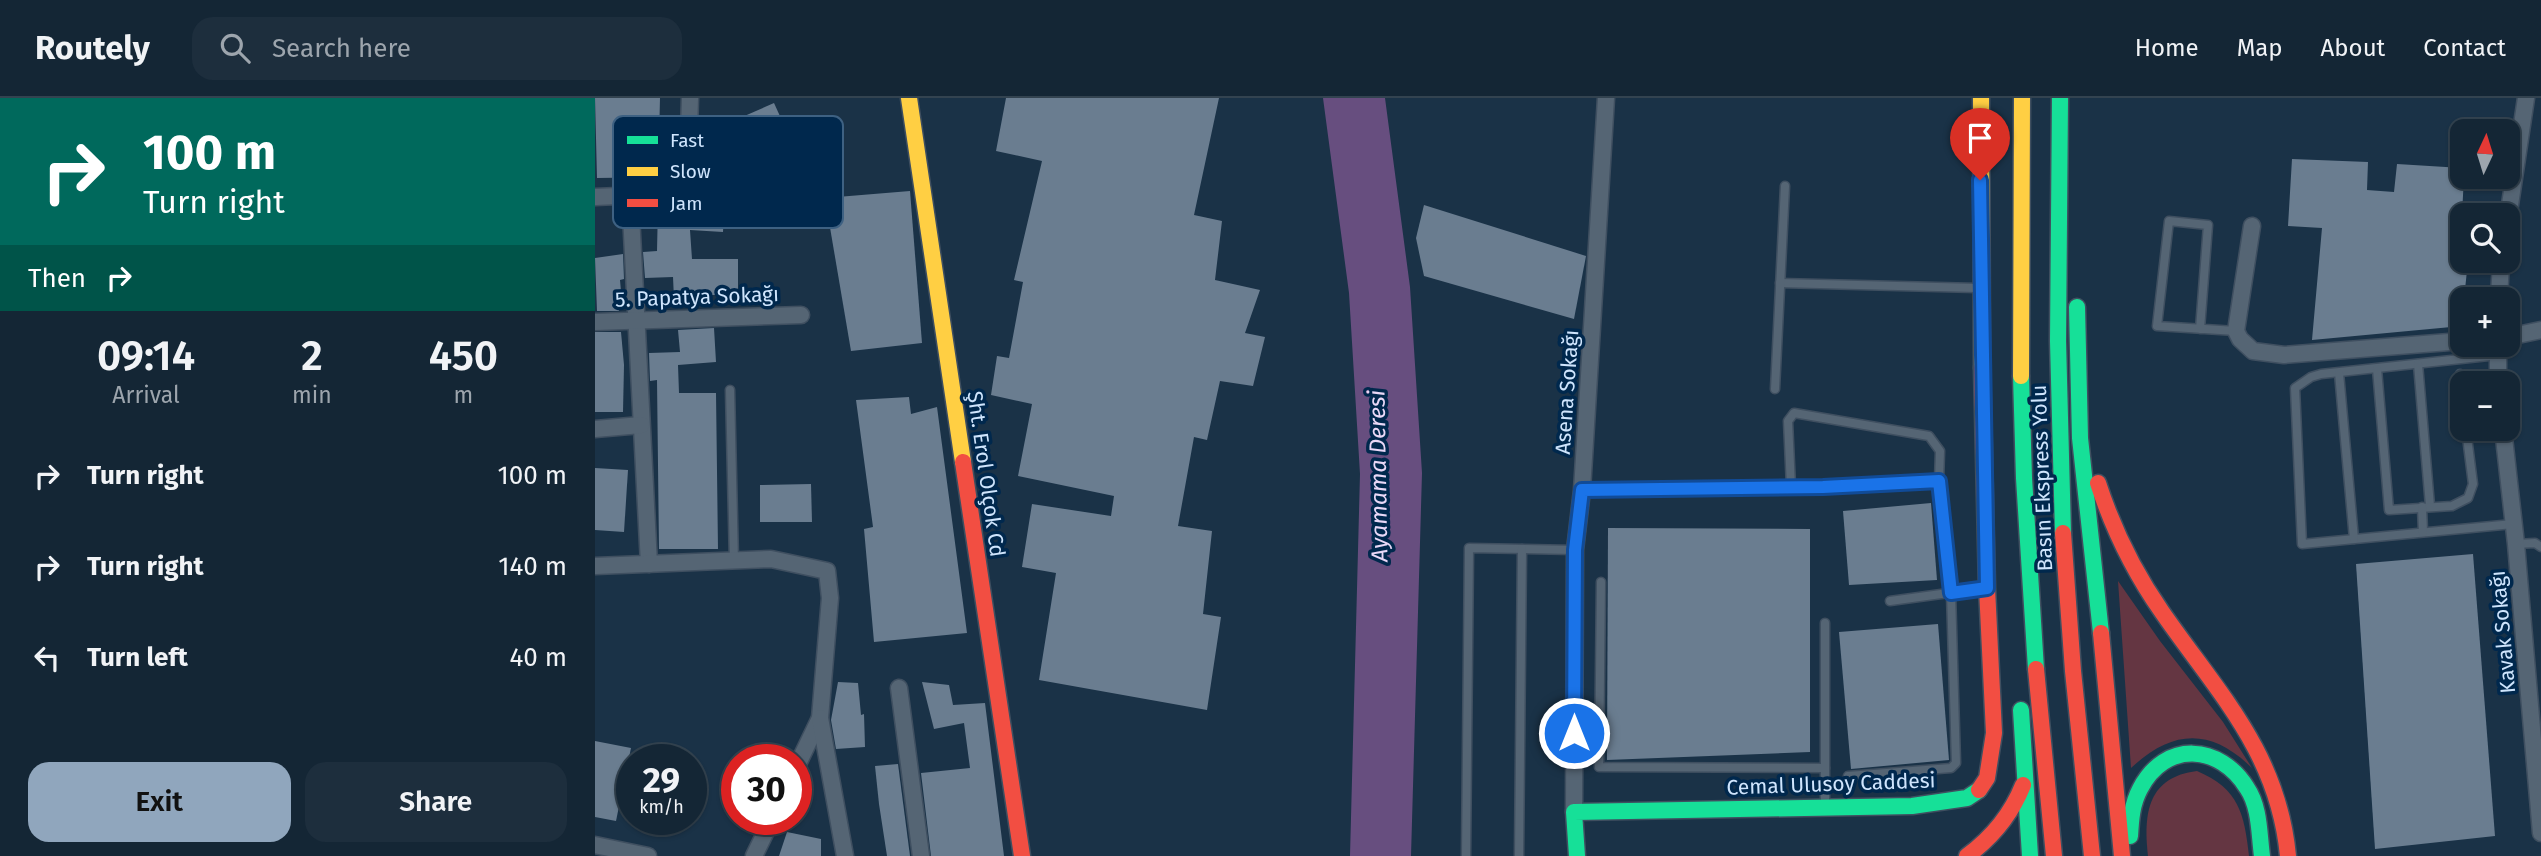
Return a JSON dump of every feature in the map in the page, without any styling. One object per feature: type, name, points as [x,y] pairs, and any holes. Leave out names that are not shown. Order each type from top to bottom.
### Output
[{"type":"main road","name":"Şht. Erol Olçok Cd","points":[[904,98],[1022,856]]},
{"type":"main road","name":"Cemal Ulusoy Caddesi","points":[[1574,812],[1912,806],[1967,798],[1978,791],[1987,778],[1994,733],[1987,588],[1980,288],[1981,98]]},
{"type":"main road","name":"Basın Ekspress Yolu","points":[[2022,98],[2022,449],[2039,710],[2054,856]]},
{"type":"main road","name":"Basın Ekspress Yolu","points":[[2060,98],[2061,486],[2075,685],[2092,856]]},
{"type":"main road","points":[[2059,205],[2073,265],[2079,358],[2080,438],[2122,856]]},
{"type":"main road","points":[[2079,358],[2096,478],[2115,532],[2130,563],[2156,603],[2225,699],[2260,755],[2272,782],[2282,816],[2288,856]]},
{"type":"main road","points":[[2013,564],[2013,508],[2022,449]]},
{"type":"main road","points":[[2019,690],[2030,856]]},
{"type":"main road","points":[[2132,856],[2129,827],[2131,810],[2145,777],[2155,766],[2169,759],[2199,752],[2218,757],[2234,769],[2248,788],[2256,809],[2262,856]]},
{"type":"main road","points":[[1967,856],[1994,835],[2005,822],[2017,803],[2024,783]]},
{"type":"main road","name":"Asena Sokağı","points":[[1574,812],[1577,856]]},
{"type":"street","points":[[689,116],[690,98]]},
{"type":"street","name":"Asena Sokağı","points":[[1574,812],[1575,550],[1582,490],[1606,98]]},
{"type":"street","points":[[2510,203],[2526,98]]},
{"type":"street","points":[[595,197],[613,196]]},
{"type":"street","points":[[2252,226],[2236,331],[2253,351],[2284,355],[2450,342]]},
{"type":"street","points":[[632,228],[649,564]]},
{"type":"street","name":"5. Papatya Sokağı","points":[[595,322],[801,314]]},
{"type":"street","points":[[2520,334],[2541,330]]},
{"type":"street","points":[[595,429],[641,425]]},
{"type":"street","name":"Kavak Sokağı","points":[[2504,441],[2539,783],[2541,833]]},
{"type":"street","points":[[595,566],[771,559],[827,571],[830,598],[820,718],[845,856]]},
{"type":"street","points":[[899,688],[921,856]]},
{"type":"street","points":[[808,744],[820,718]]},
{"type":"street","points":[[754,856],[764,835]]},
{"type":"street","points":[[595,845],[648,856]]},
{"type":"lane","points":[[1775,389],[1785,187]]},
{"type":"lane","points":[[2200,329],[2208,225],[2169,221],[2157,326],[2200,329],[2236,331]]},
{"type":"lane","points":[[1780,283],[1980,288]]},
{"type":"lane","points":[[2458,357],[2311,377],[2295,388],[2302,544],[2513,524]]},
{"type":"lane","points":[[2418,364],[2426,507],[2423,532]]},
{"type":"lane","points":[[2377,369],[2389,510],[2458,504],[2468,498],[2473,484],[2468,441]]},
{"type":"lane","points":[[2339,373],[2354,539]]},
{"type":"lane","points":[[730,390],[734,562]]},
{"type":"lane","points":[[1791,487],[1788,421],[1792,414],[1797,412],[1929,436],[1940,451],[1939,481],[1951,593],[1956,763],[1951,768],[1848,776]]},
{"type":"lane","points":[[1582,490],[1791,487],[1939,481]]},
{"type":"lane","points":[[2516,544],[2535,543],[2541,547]]},
{"type":"lane","points":[[1466,856],[1469,548],[1575,550]]},
{"type":"lane","points":[[1519,856],[1522,549]]},
{"type":"lane","points":[[1601,582],[1599,768],[1825,768]]},
{"type":"lane","points":[[1891,601],[1987,588]]},
{"type":"lane","points":[[1825,623],[1825,808]]},
{"type":"shaded area","points":[[2118,581],[2160,641],[2223,722],[2252,768],[2222,746],[2192,738],[2162,746],[2131,768]]},
{"type":"shaded area","points":[[2197,771],[2231,794],[2245,827],[2249,856],[2148,856],[2147,825],[2152,800],[2168,781]]},
{"type":"water","name":"Ayamama Deresi","points":[[1323,98],[1385,98],[1410,287],[1422,473],[1411,856],[1350,856],[1360,474],[1349,293]]},
{"type":"building","points":[[595,98],[660,98],[660,116],[613,116],[613,178],[597,178]]},
{"type":"building","points":[[1006,98],[1219,98],[1194,215],[1222,221],[1215,280],[1260,290],[1245,333],[1265,337],[1253,386],[1220,381],[1207,440],[1194,437],[1178,526],[1212,531],[1203,614],[1221,617],[1207,710],[1039,680],[1056,573],[1022,567],[1032,504],[1111,516],[1114,496],[1018,476],[1032,404],[991,395],[997,356],[1009,358],[1023,282],[1014,280],[1042,161],[996,151]]},
{"type":"building","points":[[774,103],[780,116],[744,116]]},
{"type":"building","points":[[2292,159],[2368,162],[2367,190],[2394,192],[2397,164],[2450,167],[2450,189],[2463,189],[2463,203],[2450,203],[2450,273],[2467,273],[2465,287],[2450,287],[2450,327],[2312,340],[2322,228],[2288,226]]},
{"type":"building","points":[[910,191],[922,343],[851,351],[830,228],[843,228],[843,197]]},
{"type":"building","points":[[1424,205],[1586,256],[1574,319],[1424,276],[1416,238]]},
{"type":"building","points":[[658,228],[723,228],[723,232],[690,230],[692,259],[738,259],[738,295],[693,295],[694,298],[674,299],[673,277],[645,278],[643,252],[657,251]]},
{"type":"building","points":[[623,254],[624,279],[620,280],[622,303],[618,303],[619,311],[597,311],[595,258]]},
{"type":"building","points":[[714,328],[716,362],[678,365],[679,393],[716,393],[718,549],[659,549],[657,380],[650,381],[649,353],[680,352],[678,330]]},
{"type":"building","points":[[595,332],[621,332],[624,365],[623,412],[595,412]]},
{"type":"building","points":[[909,397],[911,414],[937,407],[967,633],[874,642],[864,529],[873,527],[856,400]]},
{"type":"building","points":[[595,468],[628,470],[624,532],[595,530]]},
{"type":"building","points":[[811,484],[812,522],[760,522],[760,485]]},
{"type":"building","points":[[1931,503],[1937,580],[1849,585],[1843,511]]},
{"type":"building","points":[[1608,528],[1810,529],[1810,752],[1607,760]]},
{"type":"building","points":[[2473,554],[2495,836],[2375,849],[2356,564]]},
{"type":"building","points":[[1938,624],[1949,760],[1851,769],[1839,632]]},
{"type":"building","points":[[838,682],[858,683],[861,715],[864,714],[865,747],[836,749],[831,720]]},
{"type":"building","points":[[922,682],[949,685],[953,705],[985,703],[1004,856],[931,856],[921,773],[970,768],[964,723],[934,729]]},
{"type":"building","points":[[595,741],[616,745],[616,821],[595,817]]},
{"type":"building","points":[[898,764],[910,856],[887,856],[879,804],[875,766]]},
{"type":"building","points":[[786,835],[821,839],[821,856],[779,856]]},
{"type":"traffic: fast","points":[[2060,98],[2058,341],[2063,533]]},
{"type":"traffic: fast","points":[[2077,307],[2080,438],[2101,633]]},
{"type":"traffic: fast","points":[[2021,376],[2024,478],[2036,669]]},
{"type":"traffic: fast","points":[[2021,710],[2030,856]]},
{"type":"traffic: fast","points":[[2130,836],[2135,800],[2151,773],[2163,762],[2178,756],[2208,756],[2236,773],[2251,795],[2257,812],[2262,856]]},
{"type":"traffic: fast","points":[[1577,856],[1574,812],[1912,806],[1967,798],[1979,790]]},
{"type":"traffic: slow","points":[[909,98],[963,462]]},
{"type":"traffic: slow","points":[[1981,98],[1982,368]]},
{"type":"traffic: slow","points":[[2021,376],[2022,98]]},
{"type":"traffic: jam","points":[[1979,790],[1987,778],[1994,733],[1987,588],[1982,368]]},
{"type":"traffic: jam","points":[[963,462],[1022,856]]},
{"type":"traffic: jam","points":[[2098,483],[2110,517],[2133,566],[2162,612],[2224,697],[2259,754],[2282,819],[2288,856]]},
{"type":"traffic: jam","points":[[2063,533],[2073,671],[2092,856]]},
{"type":"traffic: jam","points":[[2101,633],[2122,856]]},
{"type":"traffic: jam","points":[[2036,669],[2054,856]]},
{"type":"traffic: jam","points":[[1967,856],[2000,825],[2023,785]]},
{"type":"route","points":[[1574,733],[1575,550],[1582,490],[1823,487],[1939,481],[1951,593],[1987,588],[1980,180]]}]
